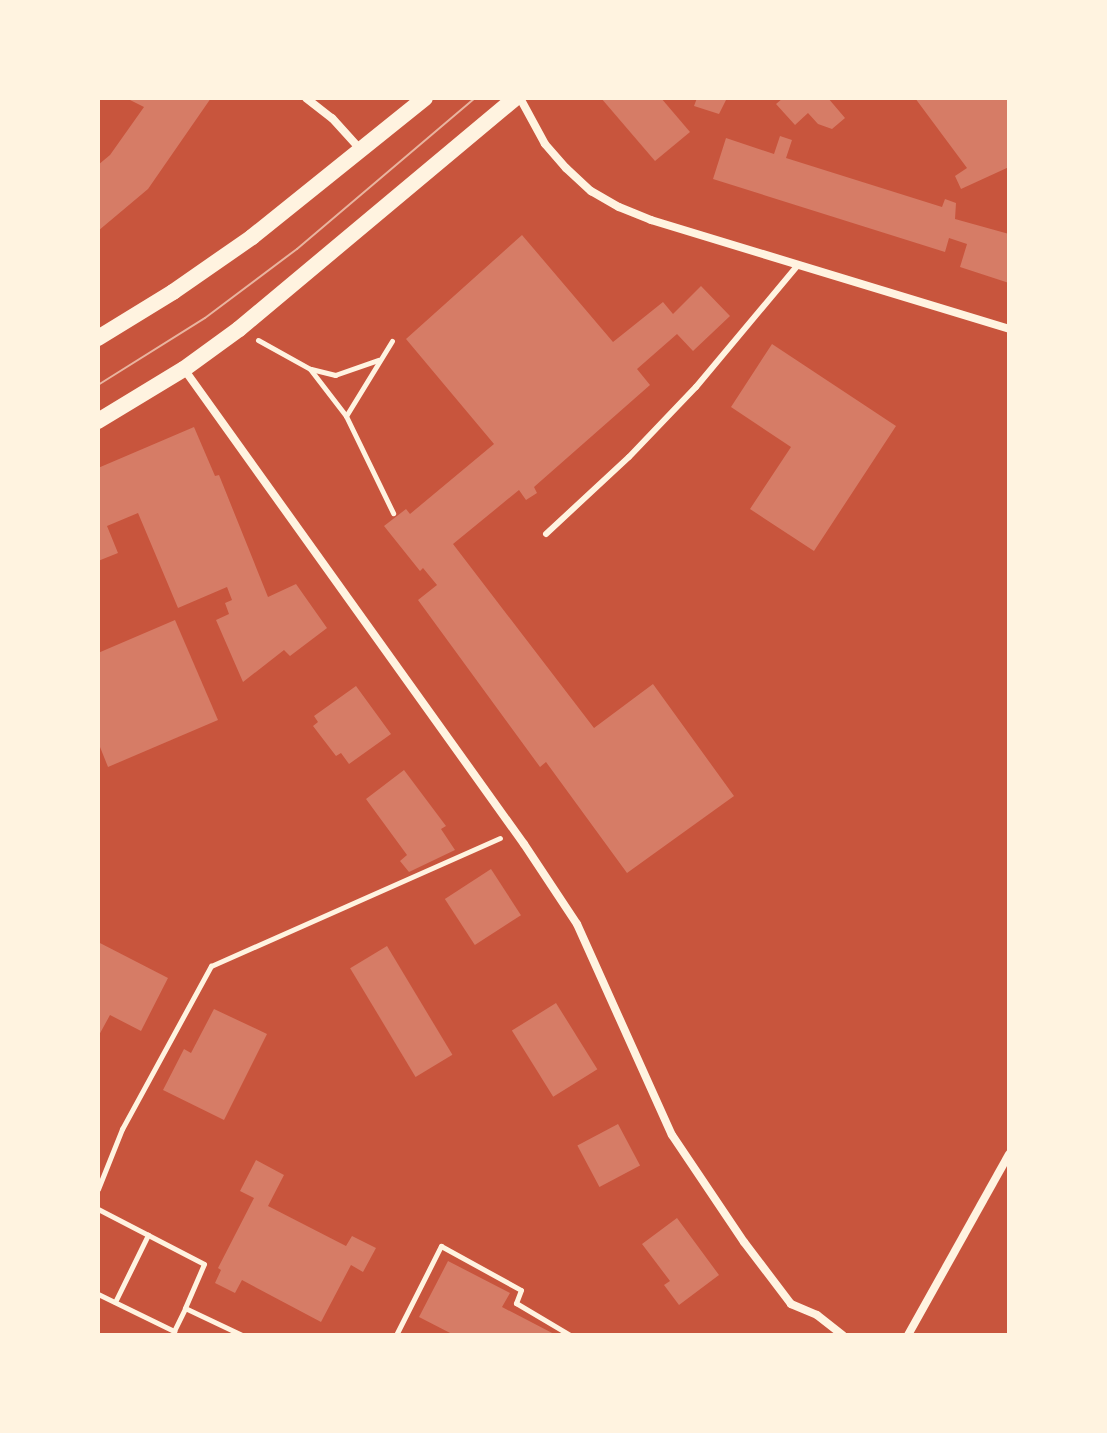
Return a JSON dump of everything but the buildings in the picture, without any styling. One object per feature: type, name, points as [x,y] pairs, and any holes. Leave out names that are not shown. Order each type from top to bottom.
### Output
[{"type":"main road","points":[[98,338],[225,257],[425,98]]},
{"type":"main road","points":[[98,421],[184,369],[239,329],[518,98]]},
{"type":"street","points":[[306,98],[332,118],[362,151]]},
{"type":"street","points":[[518,98],[545,144],[591,191],[651,220],[1009,329]]},
{"type":"street","points":[[184,369],[515,832],[577,924],[672,1135],[791,1304],[817,1315],[843,1335]]},
{"type":"street","points":[[908,1335],[1009,1154]]},
{"type":"lane","points":[[546,534],[629,457],[696,387],[797,266]]},
{"type":"path","points":[[239,329],[310,369],[335,375],[380,359]]},
{"type":"path","points":[[346,416],[392,341]]},
{"type":"path","points":[[310,369],[346,416],[393,513]]},
{"type":"path","points":[[98,1189],[122,1129],[211,966],[515,832]]},
{"type":"path","points":[[98,1209],[204,1264],[174,1331],[98,1294]]},
{"type":"path","points":[[115,1302],[148,1235]]},
{"type":"path","points":[[396,1335],[441,1246],[521,1290],[516,1303],[570,1335]]},
{"type":"path","points":[[185,1308],[242,1335]]},
{"type":"tram line","points":[[98,385],[205,318],[297,249],[475,98]]}]
